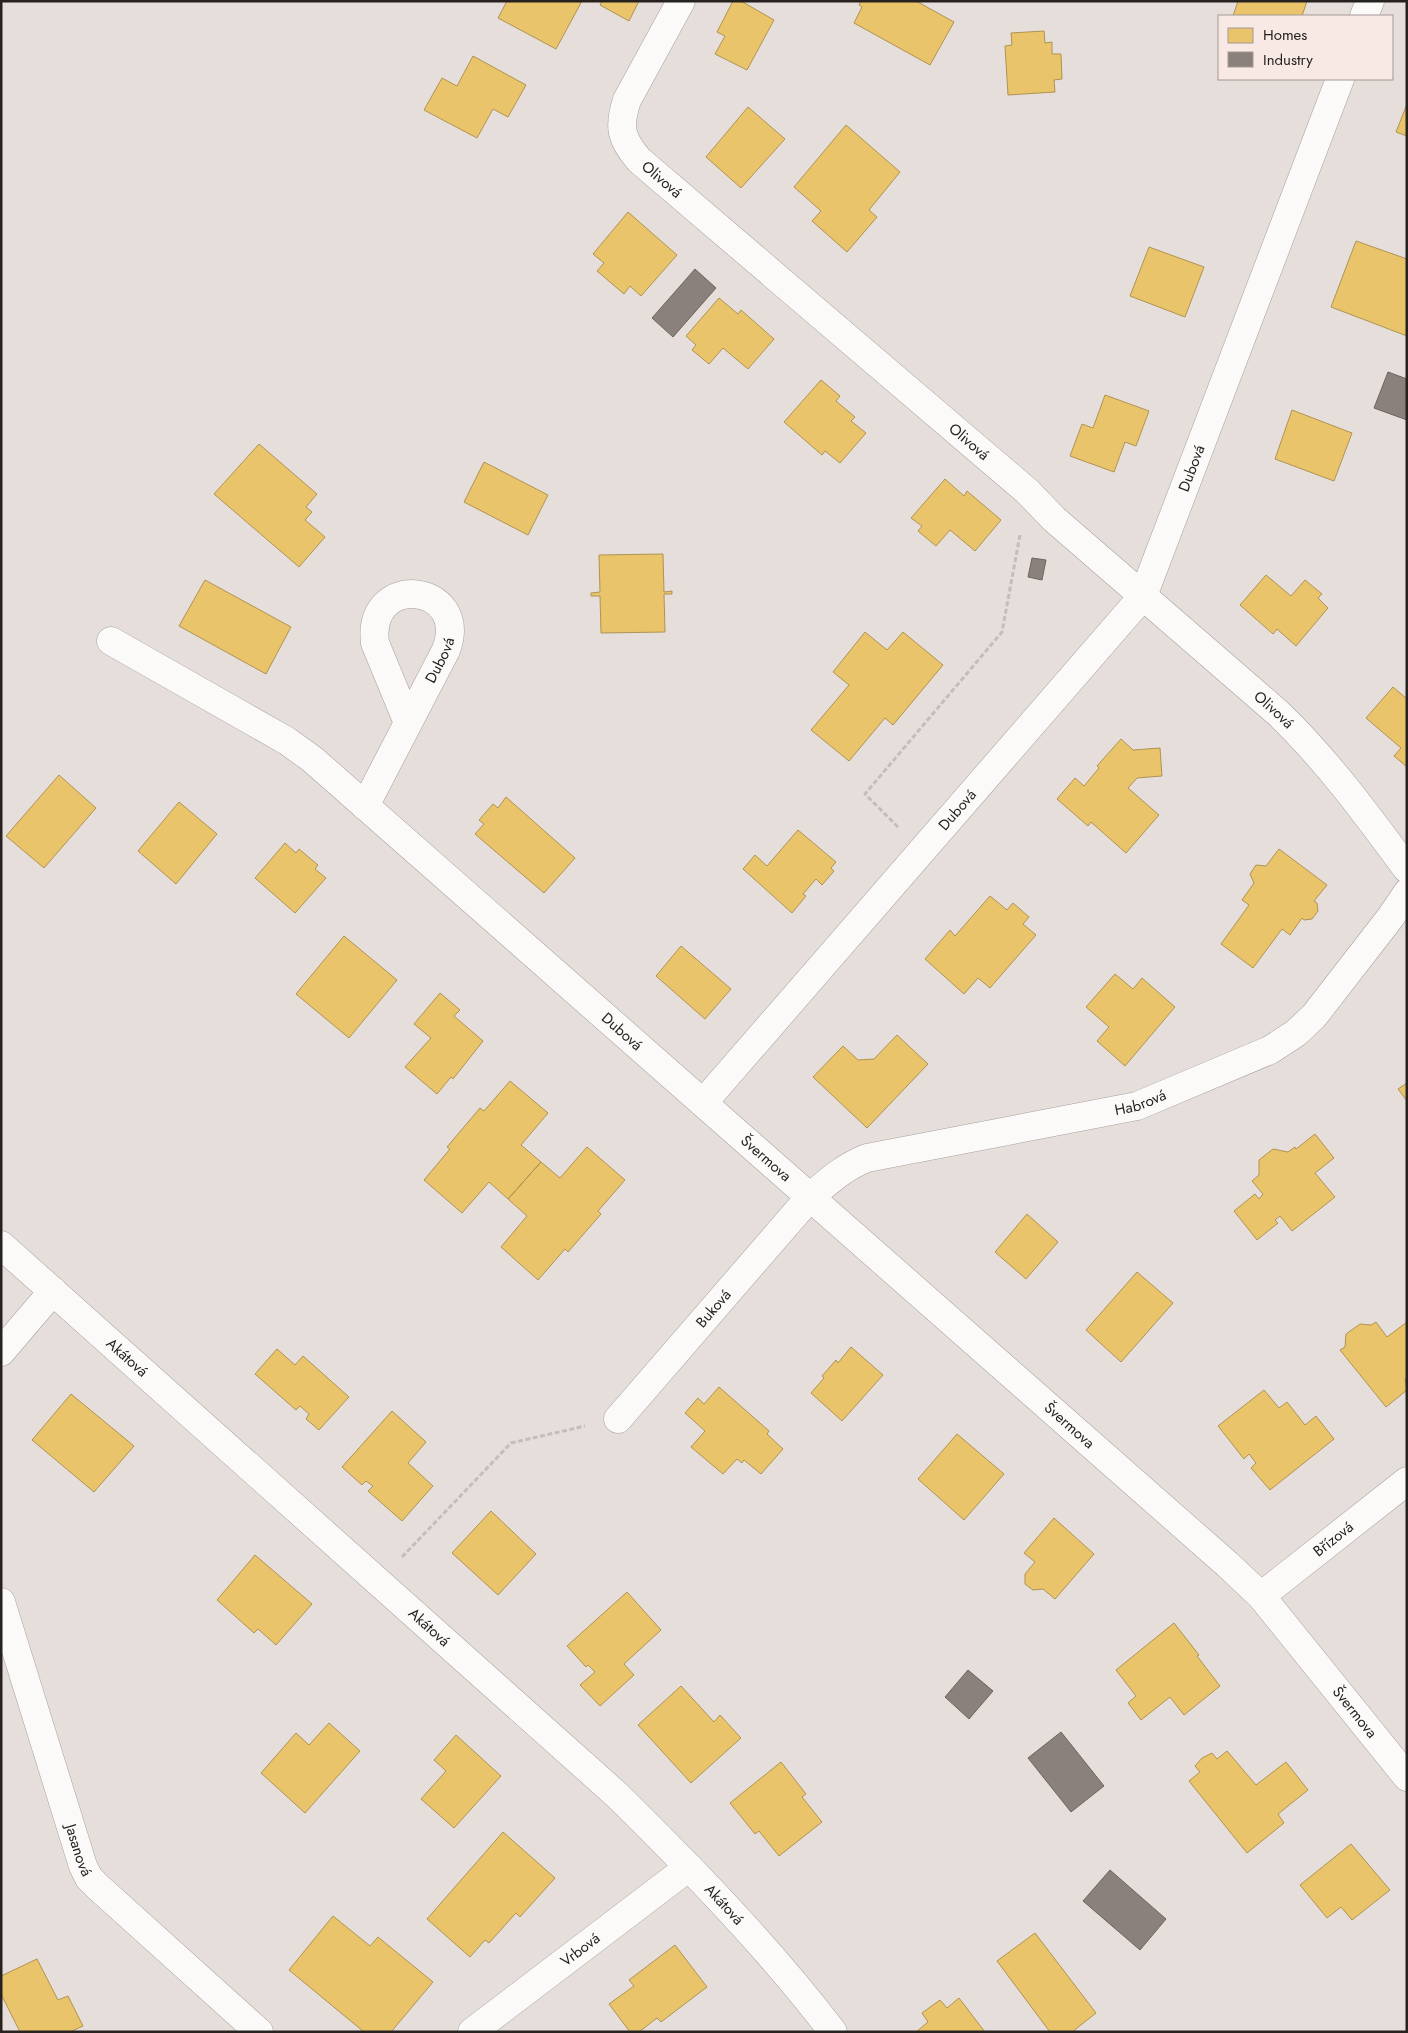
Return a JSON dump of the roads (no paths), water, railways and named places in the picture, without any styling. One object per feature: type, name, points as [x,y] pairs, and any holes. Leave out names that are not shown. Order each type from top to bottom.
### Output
[{"type":"street","name":"Olivová","points":[[681,1],[621,117],[622,131],[627,147],[639,160],[1028,492],[1054,519],[1296,730],[1348,790],[1407,869]]},
{"type":"street","points":[[1364,15],[1370,1]]},
{"type":"street","name":"Dubová","points":[[111,641],[287,741],[312,759],[703,1103],[1143,596],[1340,80]]},
{"type":"street","points":[[365,806],[408,724]]},
{"type":"street","name":"Habrová","points":[[810,1197],[838,1173],[850,1165],[867,1158],[1137,1106],[1270,1050],[1296,1033],[1314,1016],[1390,918],[1407,893]]},
{"type":"street","name":"Švermova","points":[[703,1103],[1261,1596],[1407,1777]]},
{"type":"street","name":"Buková","points":[[618,1419],[810,1197]]},
{"type":"street","name":"Akátová","points":[[1,1245],[617,1796],[689,1867],[791,1979],[833,2032]]},
{"type":"street","points":[[1,1352],[52,1291]]},
{"type":"street","name":"Břízová","points":[[1261,1596],[1407,1481]]},
{"type":"street","name":"Jasanová","points":[[1,1602],[80,1856],[89,1878],[259,2032]]},
{"type":"street","name":"Vrbová","points":[[472,2032],[689,1867]]}]
